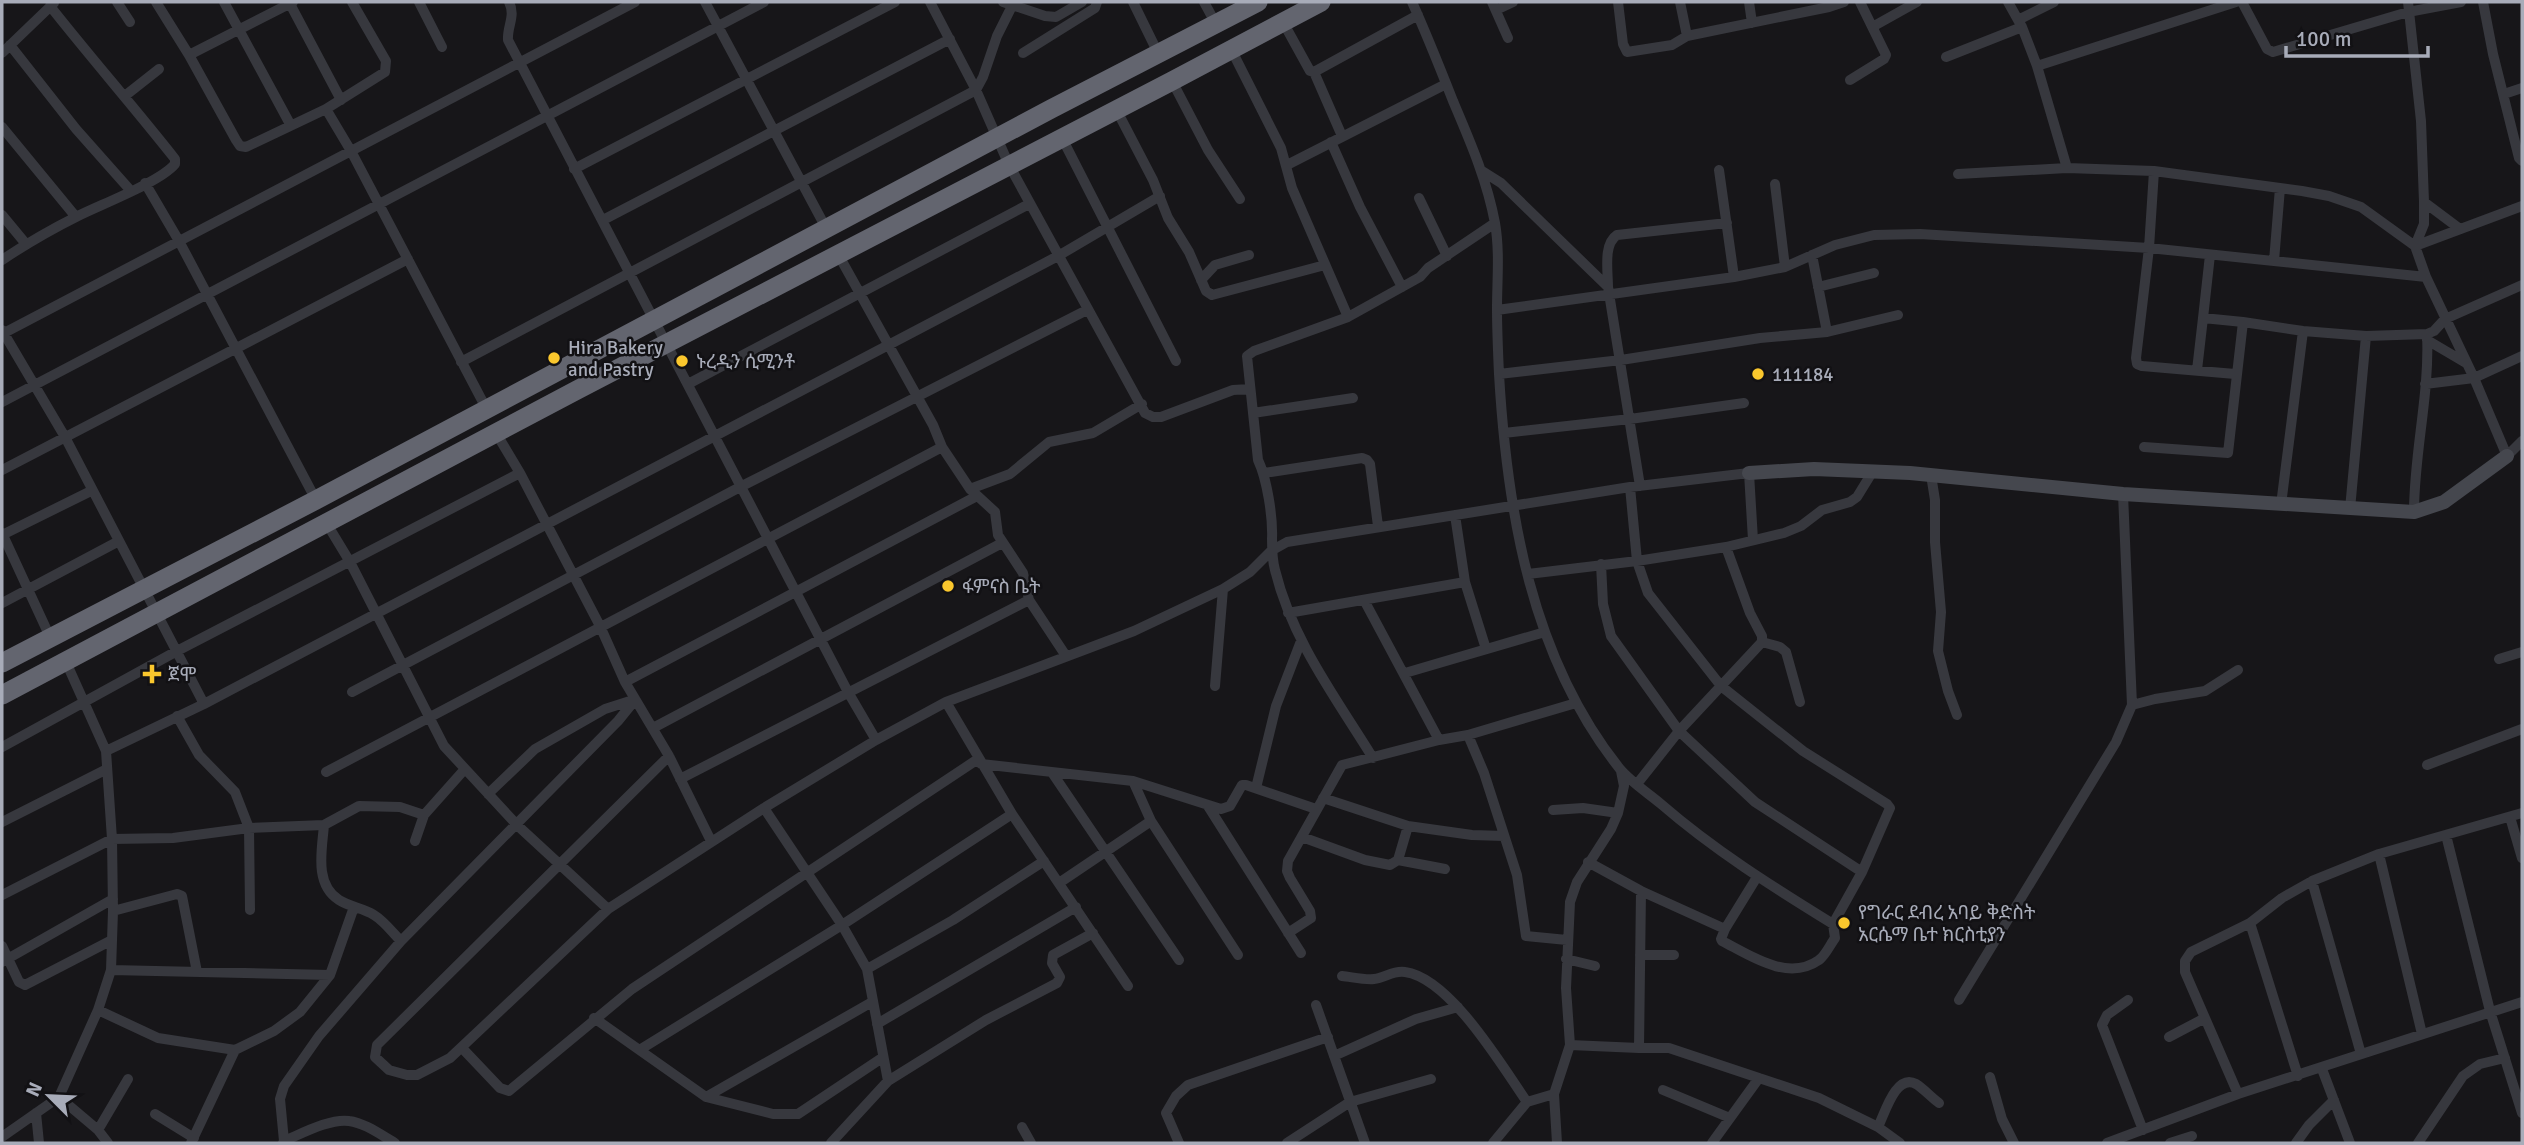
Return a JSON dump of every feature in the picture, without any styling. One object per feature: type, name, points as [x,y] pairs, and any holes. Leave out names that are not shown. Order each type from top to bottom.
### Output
[{"type":"highway","points":[[2,663],[1258,2]]},
{"type":"highway","points":[[2,695],[496,433],[1321,2]]},
{"type":"street","points":[[117,2],[130,22]]},
{"type":"street","points":[[224,2],[290,124]]},
{"type":"street","points":[[189,55],[290,2],[341,100]]},
{"type":"street","points":[[161,3],[240,146],[246,146],[326,109],[385,72],[386,61],[352,2]]},
{"type":"street","points":[[419,2],[442,47]]},
{"type":"street","points":[[509,2],[512,19],[508,40],[767,538],[876,740]]},
{"type":"street","points":[[204,704],[65,437],[2,332],[635,2]]},
{"type":"street","points":[[705,2],[826,228]]},
{"type":"street","points":[[2,402],[764,2]]},
{"type":"street","points":[[574,169],[895,2]]},
{"type":"street","points":[[930,2],[976,90],[1029,204],[1145,413],[1161,417],[1233,390],[1250,389]]},
{"type":"street","points":[[461,362],[976,90],[1010,3],[1045,16],[1056,17],[1082,2]]},
{"type":"street","points":[[1023,53],[1095,8],[1097,2]]},
{"type":"street","points":[[1133,2],[1158,53]]},
{"type":"street","points":[[1204,2],[1216,24]]},
{"type":"street","points":[[1412,2],[1482,171],[1495,223],[1500,258],[1497,310],[1499,374],[1513,506],[1528,574],[1560,671],[1576,703],[1621,771],[1700,838],[1833,924],[1835,938],[1821,959],[1797,970],[1777,967],[1722,942],[1725,929],[1757,877]]},
{"type":"street","points":[[1508,38],[1494,6],[1513,2]]},
{"type":"street","points":[[1618,2],[1623,44],[1627,52],[1672,45],[1687,36],[1844,2]]},
{"type":"street","points":[[1680,2],[1687,36]]},
{"type":"street","points":[[1749,2],[1752,23]]},
{"type":"street","points":[[1850,80],[1885,57],[1874,26],[1860,2]]},
{"type":"street","points":[[1874,26],[1917,2]]},
{"type":"street","points":[[2008,2],[2020,23],[2037,66],[2067,168]]},
{"type":"street","points":[[1946,57],[2020,23],[2054,2]]},
{"type":"street","points":[[2037,66],[2208,5],[2236,2]]},
{"type":"street","points":[[2242,2],[2267,49],[2273,52],[2408,7],[2462,2]]},
{"type":"street","points":[[2483,2],[2493,54],[2519,158],[2522,161]]},
{"type":"street","points":[[2,53],[53,4],[111,83],[126,95],[175,159],[171,169],[76,217],[2,260]]},
{"type":"street","points":[[2408,7],[2421,121],[2424,202],[2424,223],[2415,246]]},
{"type":"street","points":[[1314,72],[1418,15]]},
{"type":"street","points":[[1283,22],[1310,71],[1314,72],[1342,136]]},
{"type":"street","points":[[603,220],[950,39]]},
{"type":"street","points":[[10,45],[76,129],[131,191]]},
{"type":"street","points":[[1231,49],[1281,148],[1292,188],[1348,317]]},
{"type":"street","points":[[126,95],[159,69]]},
{"type":"street","points":[[1172,82],[1208,150],[1240,199]]},
{"type":"street","points":[[1287,165],[1446,84]]},
{"type":"street","points":[[2504,94],[2522,88]]},
{"type":"street","points":[[326,109],[351,151],[486,408]]},
{"type":"street","points":[[1116,109],[1206,291],[1212,295],[1325,265]]},
{"type":"street","points":[[2,127],[76,217]]},
{"type":"street","points":[[1062,138],[1176,361]]},
{"type":"street","points":[[1331,142],[1360,207],[1402,286]]},
{"type":"street","points":[[1958,174],[2067,168],[2154,171],[2329,196],[2361,207],[2415,246],[2426,277],[2507,456]]},
{"type":"street","points":[[1719,170],[1734,277]]},
{"type":"street","points":[[1482,171],[1501,183],[1609,291]]},
{"type":"street","points":[[2154,171],[2137,364],[2235,374]]},
{"type":"street","points":[[145,184],[179,240],[316,500]]},
{"type":"street","points":[[1775,184],[1785,267]]},
{"type":"street","points":[[2274,261],[2280,188]]},
{"type":"street","points":[[107,751],[375,615],[1058,256],[1160,196]]},
{"type":"street","points":[[1419,198],[1447,256]]},
{"type":"street","points":[[2424,202],[2460,229]]},
{"type":"street","points":[[688,384],[1029,204]]},
{"type":"street","points":[[2415,246],[2522,206]]},
{"type":"street","points":[[2,215],[26,244]]},
{"type":"street","points":[[1373,758],[1301,641],[1288,613],[1270,551],[1272,538],[1264,473],[1258,460],[1247,356],[1254,351],[1348,317],[1420,276],[1495,223]]},
{"type":"street","points":[[1727,223],[1617,235],[1609,245],[1609,291],[1630,419],[1637,561],[1648,593],[1721,685],[1803,751],[1889,806],[1890,812],[1862,872],[1833,924]]},
{"type":"street","points":[[1497,310],[1609,291],[1734,277],[1785,267],[1835,244],[1874,235],[1920,234],[2149,248],[2426,277]]},
{"type":"street","points":[[838,254],[918,397],[942,447],[974,493],[995,512],[998,535],[1023,573],[1029,600],[1066,656]]},
{"type":"street","points":[[1812,255],[1827,332]]},
{"type":"street","points":[[2197,370],[2210,255]]},
{"type":"street","points":[[1201,280],[1216,265],[1250,256]]},
{"type":"street","points":[[2,470],[408,259]]},
{"type":"street","points":[[1818,287],[1874,273]]},
{"type":"street","points":[[2414,512],[2427,337],[2445,319],[2522,285]]},
{"type":"street","points":[[352,692],[742,486],[1087,310]]},
{"type":"street","points":[[1499,374],[1621,360],[1760,338],[1827,332],[1898,315]]},
{"type":"street","points":[[2203,318],[2303,331],[2427,337],[2467,364]]},
{"type":"street","points":[[2144,447],[2228,453],[2242,322]]},
{"type":"street","points":[[2281,505],[2303,331]]},
{"type":"street","points":[[2350,509],[2366,336]]},
{"type":"street","points":[[2425,384],[2474,378],[2522,356]]},
{"type":"street","points":[[1253,413],[1353,398]]},
{"type":"street","points":[[1504,433],[1744,403]]},
{"type":"street","points":[[625,682],[796,593],[1010,474],[1049,442],[1093,433],[1142,404]]},
{"type":"street","points":[[496,433],[520,472],[600,626],[625,682],[669,756],[711,841]]},
{"type":"street","points":[[669,756],[377,1045],[375,1057],[388,1070],[398,1074],[417,1075],[450,1058],[608,909],[711,841],[876,740],[946,702],[1134,631],[1223,589],[1250,572],[1270,551],[1287,542],[1635,486],[1749,473],[1814,469],[1931,475],[2123,494],[2414,512],[2444,502],[2507,456],[2522,441]]},
{"type":"street","points":[[326,772],[942,447]]},
{"type":"street","points":[[1264,473],[1362,458],[1367,460],[1370,464],[1378,526]]},
{"type":"street","points":[[1528,574],[1726,547],[1784,533],[1801,526],[1822,510],[1850,502],[1857,497],[1873,471]]},
{"type":"street","points":[[2,747],[177,651],[520,472]]},
{"type":"street","points":[[1749,473],[1754,540]]},
{"type":"street","points":[[1931,475],[1935,500],[1935,542],[1941,612],[1938,651],[1957,715]]},
{"type":"street","points":[[50,637],[2,535],[91,491]]},
{"type":"street","points":[[1958,1000],[2116,742],[2132,705],[2123,494]]},
{"type":"street","points":[[1455,515],[1465,582],[1486,649]]},
{"type":"street","points":[[327,524],[350,562],[444,746],[516,825],[608,909]]},
{"type":"street","points":[[2,603],[119,541]]},
{"type":"street","points":[[653,728],[1002,543]]},
{"type":"street","points":[[1637,784],[1679,731],[1762,642],[1762,636],[1750,613],[1726,547]]},
{"type":"street","points":[[1601,564],[1603,604],[1611,636],[1679,731],[1755,802],[1862,872]]},
{"type":"street","points":[[1288,613],[1465,582]]},
{"type":"street","points":[[1215,686],[1223,589]]},
{"type":"street","points":[[680,779],[1029,600]]},
{"type":"street","points":[[1364,600],[1439,740]]},
{"type":"street","points":[[1405,673],[1545,632]]},
{"type":"street","points":[[1256,788],[1276,706],[1301,641]]},
{"type":"street","points":[[1762,642],[1780,647],[1786,652],[1800,702]]},
{"type":"street","points":[[2499,659],[2522,652]]},
{"type":"street","points":[[2,1137],[59,1097],[98,1010],[111,970],[112,839],[107,751],[66,662]]},
{"type":"street","points":[[2132,705],[2205,691],[2238,670]]},
{"type":"street","points":[[488,794],[544,743],[605,709],[635,699]]},
{"type":"street","points":[[395,1143],[348,1121],[335,1122],[284,1142],[280,1099],[284,1086],[319,1036],[401,941],[618,721],[635,699]]},
{"type":"street","points":[[946,702],[1012,814],[1128,986]]},
{"type":"street","points":[[1288,933],[1311,918],[1310,911],[1287,871],[1289,860],[1342,765],[1468,735],[1576,703]]},
{"type":"street","points":[[177,716],[199,755],[235,792],[249,828],[250,910]]},
{"type":"street","points":[[2427,765],[2522,729]]},
{"type":"street","points":[[1468,735],[1517,875],[1526,936],[1567,940]]},
{"type":"street","points":[[462,1048],[500,1088],[509,1091],[632,989],[806,872],[980,762],[1053,774],[1133,781],[1221,809],[1230,806],[1242,785],[1316,809]]},
{"type":"street","points":[[2,822],[107,768]]},
{"type":"street","points":[[415,841],[424,815],[464,770]]},
{"type":"street","points":[[1557,1143],[1555,1094],[1570,1045],[1566,959],[1570,902],[1577,882],[1611,830],[1618,813],[1624,786],[1621,771]]},
{"type":"street","points":[[1053,774],[1179,960]]},
{"type":"street","points":[[1133,781],[1151,821],[1238,955]]},
{"type":"street","points":[[1323,798],[1408,826],[1472,835],[1504,836]]},
{"type":"street","points":[[1208,805],[1301,953]]},
{"type":"street","points":[[2,895],[112,839],[173,838],[249,828],[324,825],[359,806],[400,807],[424,815]]},
{"type":"street","points":[[764,808],[842,925],[867,969],[888,1081]]},
{"type":"street","points":[[1553,810],[1583,808],[1618,813]]},
{"type":"street","points":[[2238,1094],[2185,972],[2185,961],[2192,952],[2250,923],[2283,898],[2312,881],[2379,853],[2522,813]]},
{"type":"street","points":[[641,1049],[842,925],[1012,814]]},
{"type":"street","points":[[2510,817],[2522,858]]},
{"type":"street","points":[[1059,883],[1151,821]]},
{"type":"street","points":[[324,825],[321,865],[323,880],[330,893],[378,917],[401,941]]},
{"type":"street","points":[[1301,837],[1365,860],[1390,865],[1398,860],[1408,826]]},
{"type":"street","points":[[2446,835],[2490,1012],[2522,1113]]},
{"type":"street","points":[[2379,853],[2422,1034]]},
{"type":"street","points":[[867,969],[953,920],[1044,860]]},
{"type":"street","points":[[1398,860],[1445,869]]},
{"type":"street","points":[[1588,862],[1641,891],[1725,929]]},
{"type":"street","points":[[2312,881],[2361,1054]]},
{"type":"street","points":[[1639,1048],[1641,891]]},
{"type":"street","points":[[113,911],[177,894],[182,896],[197,972]]},
{"type":"street","points":[[5,960],[113,899]]},
{"type":"street","points":[[98,1010],[159,1038],[235,1050],[274,1031],[300,1012],[330,975],[354,907]]},
{"type":"street","points":[[877,1024],[1076,907]]},
{"type":"street","points":[[2250,923],[2298,1076]]},
{"type":"street","points":[[831,1143],[888,1081],[986,1020],[1058,983],[1060,977],[1052,963],[1053,955],[1093,933]]},
{"type":"street","points":[[2,946],[5,960],[19,982],[25,985],[112,940]]},
{"type":"street","points":[[1640,955],[1674,955]]},
{"type":"street","points":[[1566,959],[1595,966]]},
{"type":"street","points":[[111,970],[330,975]]},
{"type":"street","points":[[1342,976],[1375,979],[1395,972],[1406,972],[1419,976],[1436,987],[1458,1007],[1527,1102]]},
{"type":"street","points":[[2128,1000],[2106,1015],[2102,1025],[2143,1130]]},
{"type":"street","points":[[706,1097],[872,1002]]},
{"type":"street","points":[[2107,1143],[2238,1094],[2322,1069],[2522,1002]]},
{"type":"street","points":[[1316,1005],[1365,1143]]},
{"type":"street","points":[[1334,1056],[1416,1019],[1458,1007]]},
{"type":"street","points":[[594,1018],[706,1097],[773,1114],[798,1114],[882,1058]]},
{"type":"street","points":[[2169,1037],[2205,1018]]},
{"type":"street","points":[[1179,1143],[1166,1114],[1176,1096],[1188,1085],[1328,1037]]},
{"type":"street","points":[[1570,1045],[1669,1048],[1819,1098],[1878,1126],[1900,1143]]},
{"type":"street","points":[[155,1114],[192,1141],[235,1050]]},
{"type":"street","points":[[2418,1143],[2470,1069],[2505,1058]]},
{"type":"street","points":[[2322,1069],[2350,1143]]},
{"type":"street","points":[[1990,1077],[2002,1119],[2014,1143]]},
{"type":"street","points":[[1712,1143],[1759,1078]]},
{"type":"street","points":[[99,1130],[128,1079]]},
{"type":"street","points":[[1287,1143],[1350,1102],[1430,1079]]},
{"type":"street","points":[[1878,1126],[1895,1090],[1906,1083],[1915,1083],[1938,1103]]},
{"type":"street","points":[[1663,1090],[1730,1118]]},
{"type":"street","points":[[1493,1143],[1527,1102],[1555,1094]]},
{"type":"street","points":[[59,1097],[99,1130],[108,1143]]},
{"type":"street","points":[[2296,1143],[2309,1125],[2334,1100]]},
{"type":"street","points":[[36,1113],[38,1143]]},
{"type":"street","points":[[1022,1127],[1031,1143]]},
{"type":"street","points":[[2171,1143],[2192,1136]]},
{"type":"place","name":"Hira Bakery and Pastry","points":[[554,358]]},
{"type":"place","name":"ኑረዲን ሲሚንቶ","points":[[682,361]]},
{"type":"place","name":"111184","points":[[1758,374]]},
{"type":"place","name":"ፋምናስ ቤት","points":[[948,586]]},
{"type":"place","name":"ጀሞ","points":[[152,674]]},
{"type":"place","name":"የግራር ደብረ አባይ ቅድስት አርሴማ ቤተ ክርስቲያን","points":[[1844,923]]}]
